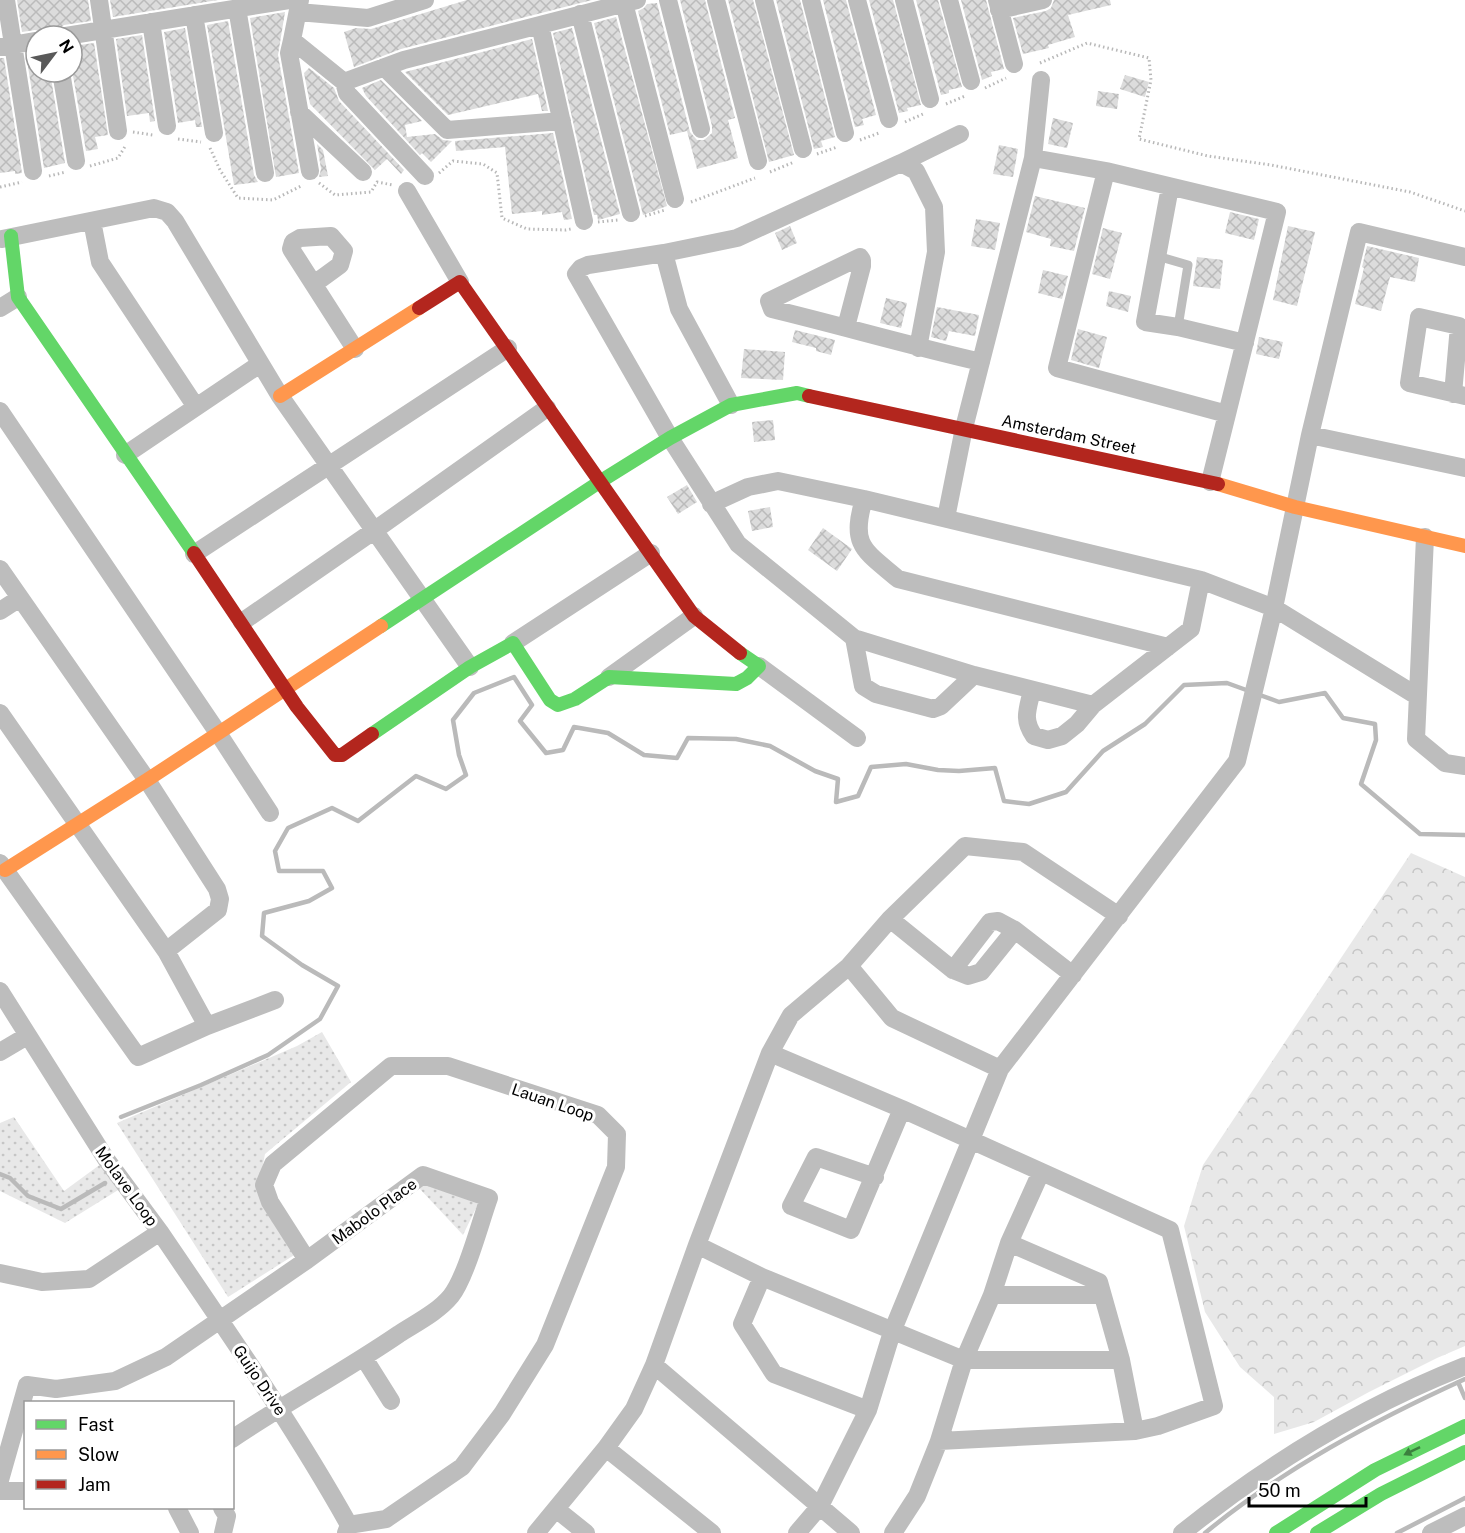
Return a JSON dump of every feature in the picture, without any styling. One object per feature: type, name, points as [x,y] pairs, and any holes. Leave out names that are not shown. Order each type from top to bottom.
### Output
[{"type":"main road","points":[[6,238],[18,297],[242,622],[285,690],[325,745],[335,755],[342,755],[470,667],[513,643],[550,700],[558,705],[575,699],[609,677],[736,684],[747,678],[759,666],[721,639],[694,615],[460,282],[280,396]]},
{"type":"main road","name":"Amsterdam Street","points":[[3,867],[147,780],[601,481],[670,438],[731,405],[797,393],[1210,482],[1295,507],[1465,546]]},
{"type":"main road","points":[[1276,1533],[1375,1470],[1465,1426]]},
{"type":"main road","points":[[1317,1533],[1381,1494],[1465,1452]]},
{"type":"street","points":[[6,0],[7,46],[36,176]]},
{"type":"street","points":[[99,0],[118,131]]},
{"type":"street","points":[[84,33],[237,8],[296,4],[355,9],[368,18],[425,0]]},
{"type":"street","points":[[668,0],[701,129]]},
{"type":"street","points":[[716,0],[760,171]]},
{"type":"street","points":[[764,0],[804,155]]},
{"type":"street","points":[[811,0],[846,141]]},
{"type":"street","points":[[857,0],[891,124]]},
{"type":"street","points":[[904,0],[934,105]]},
{"type":"street","points":[[949,0],[972,89]]},
{"type":"street","points":[[1012,70],[998,5],[1043,0]]},
{"type":"street","points":[[344,82],[384,67],[631,2],[676,204]]},
{"type":"street","points":[[296,4],[289,53],[310,178]]},
{"type":"street","points":[[237,8],[265,173]]},
{"type":"street","points":[[580,14],[632,216]]},
{"type":"street","points":[[194,15],[214,133]]},
{"type":"street","points":[[151,22],[165,133]]},
{"type":"street","points":[[540,25],[583,224]]},
{"type":"street","points":[[292,40],[344,82],[347,93],[432,175]]},
{"type":"street","points":[[7,46],[24,43]]},
{"type":"street","points":[[384,67],[447,130],[562,121]]},
{"type":"street","points":[[946,518],[964,428],[1033,158],[1037,73]]},
{"type":"street","points":[[63,84],[77,167]]},
{"type":"street","points":[[299,112],[363,172]]},
{"type":"street","points":[[960,134],[737,238],[588,265],[576,274],[670,438],[738,544],[854,638],[974,675],[1093,705]]},
{"type":"street","points":[[1033,158],[1106,171],[1277,212],[1210,482]]},
{"type":"street","points":[[901,163],[916,171],[934,207],[936,252],[918,348]]},
{"type":"street","points":[[1106,171],[1057,368],[1227,414]]},
{"type":"street","points":[[1170,187],[1145,322],[1178,327],[1245,343]]},
{"type":"street","points":[[401,188],[460,282]]},
{"type":"street","points":[[6,238],[154,208],[167,212],[175,221],[280,396],[470,667]]},
{"type":"street","points":[[92,220],[100,262],[196,407]]},
{"type":"street","points":[[797,1533],[820,1506],[868,1410],[892,1332],[1000,1069],[1237,762],[1274,608],[1310,435],[1359,232],[1465,257]]},
{"type":"street","points":[[664,253],[679,309],[731,405]]},
{"type":"street","points":[[846,327],[862,266],[860,257],[769,302],[772,309],[918,348],[981,362]]},
{"type":"street","points":[[314,284],[355,349]]},
{"type":"street","points":[[0,308],[18,297]]},
{"type":"street","points":[[194,554],[508,348]]},
{"type":"street","points":[[125,455],[260,364]]},
{"type":"street","points":[[242,622],[547,408]]},
{"type":"street","points":[[0,411],[270,813]]},
{"type":"street","points":[[1310,435],[1465,468]]},
{"type":"street","points":[[711,504],[748,487],[778,481],[946,518],[1201,580],[1274,608],[1417,696]]},
{"type":"street","points":[[864,499],[858,517],[857,535],[867,552],[898,579],[1168,647]]},
{"type":"street","points":[[1425,537],[1416,740],[1445,763],[1465,766]]},
{"type":"street","points":[[513,643],[651,553]]},
{"type":"street","points":[[0,569],[147,780],[217,889],[220,899],[218,910],[166,951]]},
{"type":"street","points":[[1032,690],[1026,716],[1028,727],[1034,736],[1048,740],[1062,736],[1093,705],[1191,629],[1201,580]]},
{"type":"street","points":[[0,611],[20,598]]},
{"type":"street","points":[[609,677],[694,615]]},
{"type":"street","points":[[854,638],[863,686],[876,694],[933,709],[941,706],[974,675]]},
{"type":"street","points":[[759,666],[857,738]]},
{"type":"street","points":[[0,713],[166,951],[207,1026]]},
{"type":"street","points":[[536,1533],[606,1448],[634,1409],[654,1365],[770,1053],[791,1015],[849,966],[890,919],[965,846],[1023,852],[1119,916]]},
{"type":"street","points":[[3,867],[138,1057],[207,1026],[275,1000]]},
{"type":"street","points":[[890,919],[953,970],[990,922],[998,921],[1015,930],[1073,975]]},
{"type":"street","points":[[849,966],[892,1018],[1000,1069]]},
{"type":"street","name":"Molave Loop","points":[[0,991],[111,1167],[160,1232],[89,1279],[42,1282],[0,1273]]},
{"type":"street","points":[[0,1052],[27,1036]]},
{"type":"street","points":[[770,1053],[902,1109],[1170,1230],[1214,1406],[1158,1426],[1135,1431],[939,1441]]},
{"type":"street","name":"Lauan Loop","points":[[307,1260],[270,1202],[264,1185],[273,1164],[391,1066],[448,1066],[598,1115],[617,1134],[616,1167],[545,1345],[502,1414],[462,1467],[386,1519],[347,1529]]},
{"type":"street","points":[[875,1177],[816,1157],[791,1206],[851,1230],[875,1177],[902,1109]]},
{"type":"street","points":[[893,1533],[917,1496],[939,1441],[964,1360],[992,1294],[1009,1243],[1041,1172]]},
{"type":"street","name":"Mabolo Place","points":[[0,1480],[27,1385],[56,1389],[115,1381],[166,1357],[307,1260],[423,1175],[489,1198],[464,1272],[451,1296],[436,1309],[364,1358],[234,1438]]},
{"type":"street","name":"Guijo Drive","points":[[160,1232],[322,1476],[347,1529]]},
{"type":"street","points":[[1009,1243],[1099,1282],[1120,1360],[1135,1431]]},
{"type":"street","points":[[697,1245],[762,1277],[964,1360],[1120,1360]]},
{"type":"street","points":[[762,1277],[742,1324],[774,1374],[868,1410]]},
{"type":"street","points":[[992,1294],[1102,1295]]},
{"type":"street","points":[[364,1358],[391,1401]]},
{"type":"street","points":[[654,1365],[851,1533]]},
{"type":"street","points":[[1182,1533],[1237,1491],[1308,1445],[1406,1391],[1465,1366]]},
{"type":"street","points":[[606,1448],[712,1533]]},
{"type":"street","points":[[0,1491],[24,1491]]},
{"type":"street","points":[[178,1509],[190,1533]]},
{"type":"street","points":[[223,1509],[227,1516],[223,1533]]},
{"type":"street","points":[[556,1509],[586,1533]]},
{"type":"street","points":[[1431,1533],[1465,1516]]},
{"type":"lane","points":[[1157,256],[1188,265],[1178,327]]},
{"type":"path","points":[[1037,73],[1086,43],[1149,58],[1150,80],[1139,139],[1208,156],[1271,165],[1410,192],[1465,212]]},
{"type":"path","points":[[432,175],[453,161],[483,164],[497,173],[502,218],[527,229],[566,230],[583,224],[632,216],[676,204],[891,124],[1012,70]]},
{"type":"path","points":[[0,187],[36,176],[118,158],[134,132],[165,133],[207,142],[220,170],[238,198],[273,201],[310,178],[335,195],[371,192],[377,182],[401,188]]},
{"type":"green space","points":[[1411,853],[1465,877],[1465,1346],[1369,1392],[1314,1422],[1274,1434],[1274,1397],[1240,1367],[1205,1312],[1184,1226],[1203,1165]]},
{"type":"green space","points":[[322,1032],[351,1082],[265,1154],[259,1185],[299,1252],[228,1297],[117,1123],[297,1046]]},
{"type":"green space","points":[[14,1117],[64,1191],[105,1161],[123,1187],[65,1223],[0,1191],[0,1123]]},
{"type":"green space","points":[[426,1181],[478,1204],[463,1235],[419,1188]]},
{"type":"building","points":[[17,0],[88,0],[91,21],[71,24],[24,24],[24,32],[22,32]]},
{"type":"building","points":[[110,0],[218,0],[113,17]]},
{"type":"building","points":[[467,0],[592,0],[401,49],[354,67],[344,32],[356,28],[371,29]]},
{"type":"building","points":[[680,0],[705,0],[735,118],[728,120],[738,158],[697,169],[687,131],[670,135],[638,11],[647,4],[657,3],[690,132],[697,140],[704,140],[712,133],[712,126]]},
{"type":"building","points":[[728,0],[753,0],[794,155],[769,162]]},
{"type":"building","points":[[776,0],[800,0],[835,137],[821,141],[823,147],[814,149]]},
{"type":"building","points":[[823,0],[846,0],[876,115],[862,119],[864,125],[855,127]]},
{"type":"building","points":[[869,0],[893,0],[921,105],[907,108],[908,111],[899,113]]},
{"type":"building","points":[[916,0],[938,0],[962,87],[949,90],[949,93],[941,95]]},
{"type":"building","points":[[961,0],[986,0],[1004,69],[991,72],[992,76],[982,80]]},
{"type":"building","points":[[1054,0],[1110,0],[1111,5],[1068,15],[1075,37],[1048,45],[1049,48],[1023,54],[1013,18],[1046,11],[1051,8]]},
{"type":"building","points":[[285,12],[278,55],[299,173],[276,177],[250,18]]},
{"type":"building","points":[[616,17],[667,206],[643,215],[594,23]]},
{"type":"building","points":[[228,21],[254,175],[258,182],[234,185],[207,25]]},
{"type":"building","points":[[185,28],[202,127],[196,127],[195,120],[178,123],[164,32]]},
{"type":"building","points":[[572,28],[620,214],[598,220],[597,215],[594,215],[553,33]]},
{"type":"building","points":[[142,35],[155,121],[150,122],[149,113],[127,116],[116,39]]},
{"type":"building","points":[[532,39],[548,111],[542,111],[538,94],[448,115],[405,72]]},
{"type":"building","points":[[94,43],[108,135],[95,137],[98,149],[86,151],[74,84],[84,84],[84,44]]},
{"type":"building","points":[[0,58],[4,58],[22,173],[15,174],[15,171],[0,173]]},
{"type":"building","points":[[309,68],[334,88],[339,101],[404,170],[401,174],[387,159],[375,170],[310,104],[304,73]]},
{"type":"building","points":[[1125,75],[1149,82],[1145,97],[1120,89]]},
{"type":"building","points":[[381,80],[422,121],[405,125],[407,137],[435,134],[443,140],[452,141],[431,162],[422,153],[420,155],[366,96],[362,88]]},
{"type":"building","points":[[31,84],[52,84],[65,163],[44,168]]},
{"type":"building","points":[[1098,91],[1119,94],[1117,109],[1096,106]]},
{"type":"building","points":[[1053,118],[1073,123],[1067,148],[1048,144]]},
{"type":"building","points":[[553,133],[572,219],[564,220],[562,212],[542,215],[542,211],[512,214],[505,147],[456,151],[455,141]]},
{"type":"building","points":[[317,144],[323,150],[328,176],[319,177],[321,169]]},
{"type":"building","points":[[999,145],[1018,149],[1013,177],[993,174]]},
{"type":"building","points":[[1035,196],[1085,208],[1074,251],[1050,246],[1051,239],[1026,232]]},
{"type":"building","points":[[1230,212],[1259,219],[1254,240],[1225,233]]},
{"type":"building","points":[[976,219],[1000,223],[995,250],[971,246]]},
{"type":"building","points":[[790,226],[797,243],[782,250],[775,233]]},
{"type":"building","points":[[1288,226],[1315,232],[1297,306],[1273,300]]},
{"type":"building","points":[[1103,228],[1122,233],[1110,279],[1092,274]]},
{"type":"building","points":[[1367,246],[1419,258],[1415,282],[1390,277],[1381,311],[1355,304]]},
{"type":"building","points":[[1197,257],[1223,260],[1220,289],[1193,286]]},
{"type":"building","points":[[1043,270],[1068,276],[1062,299],[1038,293]]},
{"type":"building","points":[[1109,291],[1131,296],[1128,312],[1106,306]]},
{"type":"building","points":[[886,298],[907,303],[901,328],[880,323]]},
{"type":"building","points":[[937,307],[979,315],[975,336],[949,331],[946,341],[931,337]]},
{"type":"building","points":[[1078,329],[1107,337],[1099,368],[1071,360]]},
{"type":"building","points":[[795,330],[835,340],[831,355],[816,351],[816,348],[792,342]]},
{"type":"building","points":[[1259,337],[1283,342],[1279,359],[1256,354]]},
{"type":"building","points":[[744,349],[785,352],[783,380],[741,378]]},
{"type":"building","points":[[773,420],[775,440],[754,442],[752,422]]},
{"type":"building","points":[[687,485],[697,502],[678,514],[667,497]]},
{"type":"building","points":[[770,507],[773,527],[752,531],[748,511]]},
{"type":"building","points":[[823,528],[852,549],[837,571],[808,550]]},
{"type":"waterway","points":[[121,1117],[268,1055],[320,1019],[338,986],[302,965],[262,936],[264,913],[309,901],[332,888],[323,871],[279,871],[275,851],[288,828],[332,808],[358,821],[416,776],[446,789],[466,775],[459,755],[453,720],[474,693],[514,677],[532,705],[520,721],[546,753],[563,750],[574,727],[608,733],[644,755],[677,758],[688,738],[736,739],[770,746],[815,771],[838,779],[836,802],[858,796],[871,767],[906,764],[959,771],[995,768],[1004,801],[1029,804],[1066,792],[1103,751],[1145,724],[1184,685],[1227,683],[1249,691]]},
{"type":"waterway","points":[[1257,694],[1279,702],[1325,693],[1343,718],[1375,724],[1376,740],[1361,784],[1420,834],[1465,835]]},
{"type":"waterway","points":[[0,1174],[10,1178],[28,1196],[61,1209],[105,1183]]},
{"type":"waterway","points":[[1205,1533],[1297,1467],[1363,1429],[1465,1379]]},
{"type":"waterway","points":[[1458,1382],[1465,1398]]},
{"type":"waterway","points":[[1397,1533],[1465,1498]]},
{"type":"traffic: fast","points":[[11,236],[18,297],[194,553]]},
{"type":"traffic: fast","points":[[381,626],[601,481],[670,438],[731,405],[797,393],[809,396]]},
{"type":"traffic: fast","points":[[372,734],[470,667],[513,643],[550,700],[558,705],[575,699],[609,677],[736,684],[747,678],[759,666],[740,653]]},
{"type":"traffic: fast","points":[[1276,1533],[1375,1470],[1465,1426]]},
{"type":"traffic: fast","points":[[1317,1533],[1381,1494],[1465,1452]]},
{"type":"traffic: slow","points":[[280,396],[419,308]]},
{"type":"traffic: slow","points":[[1218,484],[1295,507],[1465,546]]},
{"type":"traffic: slow","points":[[5,870],[147,780],[381,626]]},
{"type":"traffic: jam","points":[[419,308],[460,282],[694,616],[740,653]]},
{"type":"traffic: jam","points":[[809,396],[1218,484]]},
{"type":"traffic: jam","points":[[194,553],[297,707],[335,755],[342,755],[372,734]]}]
